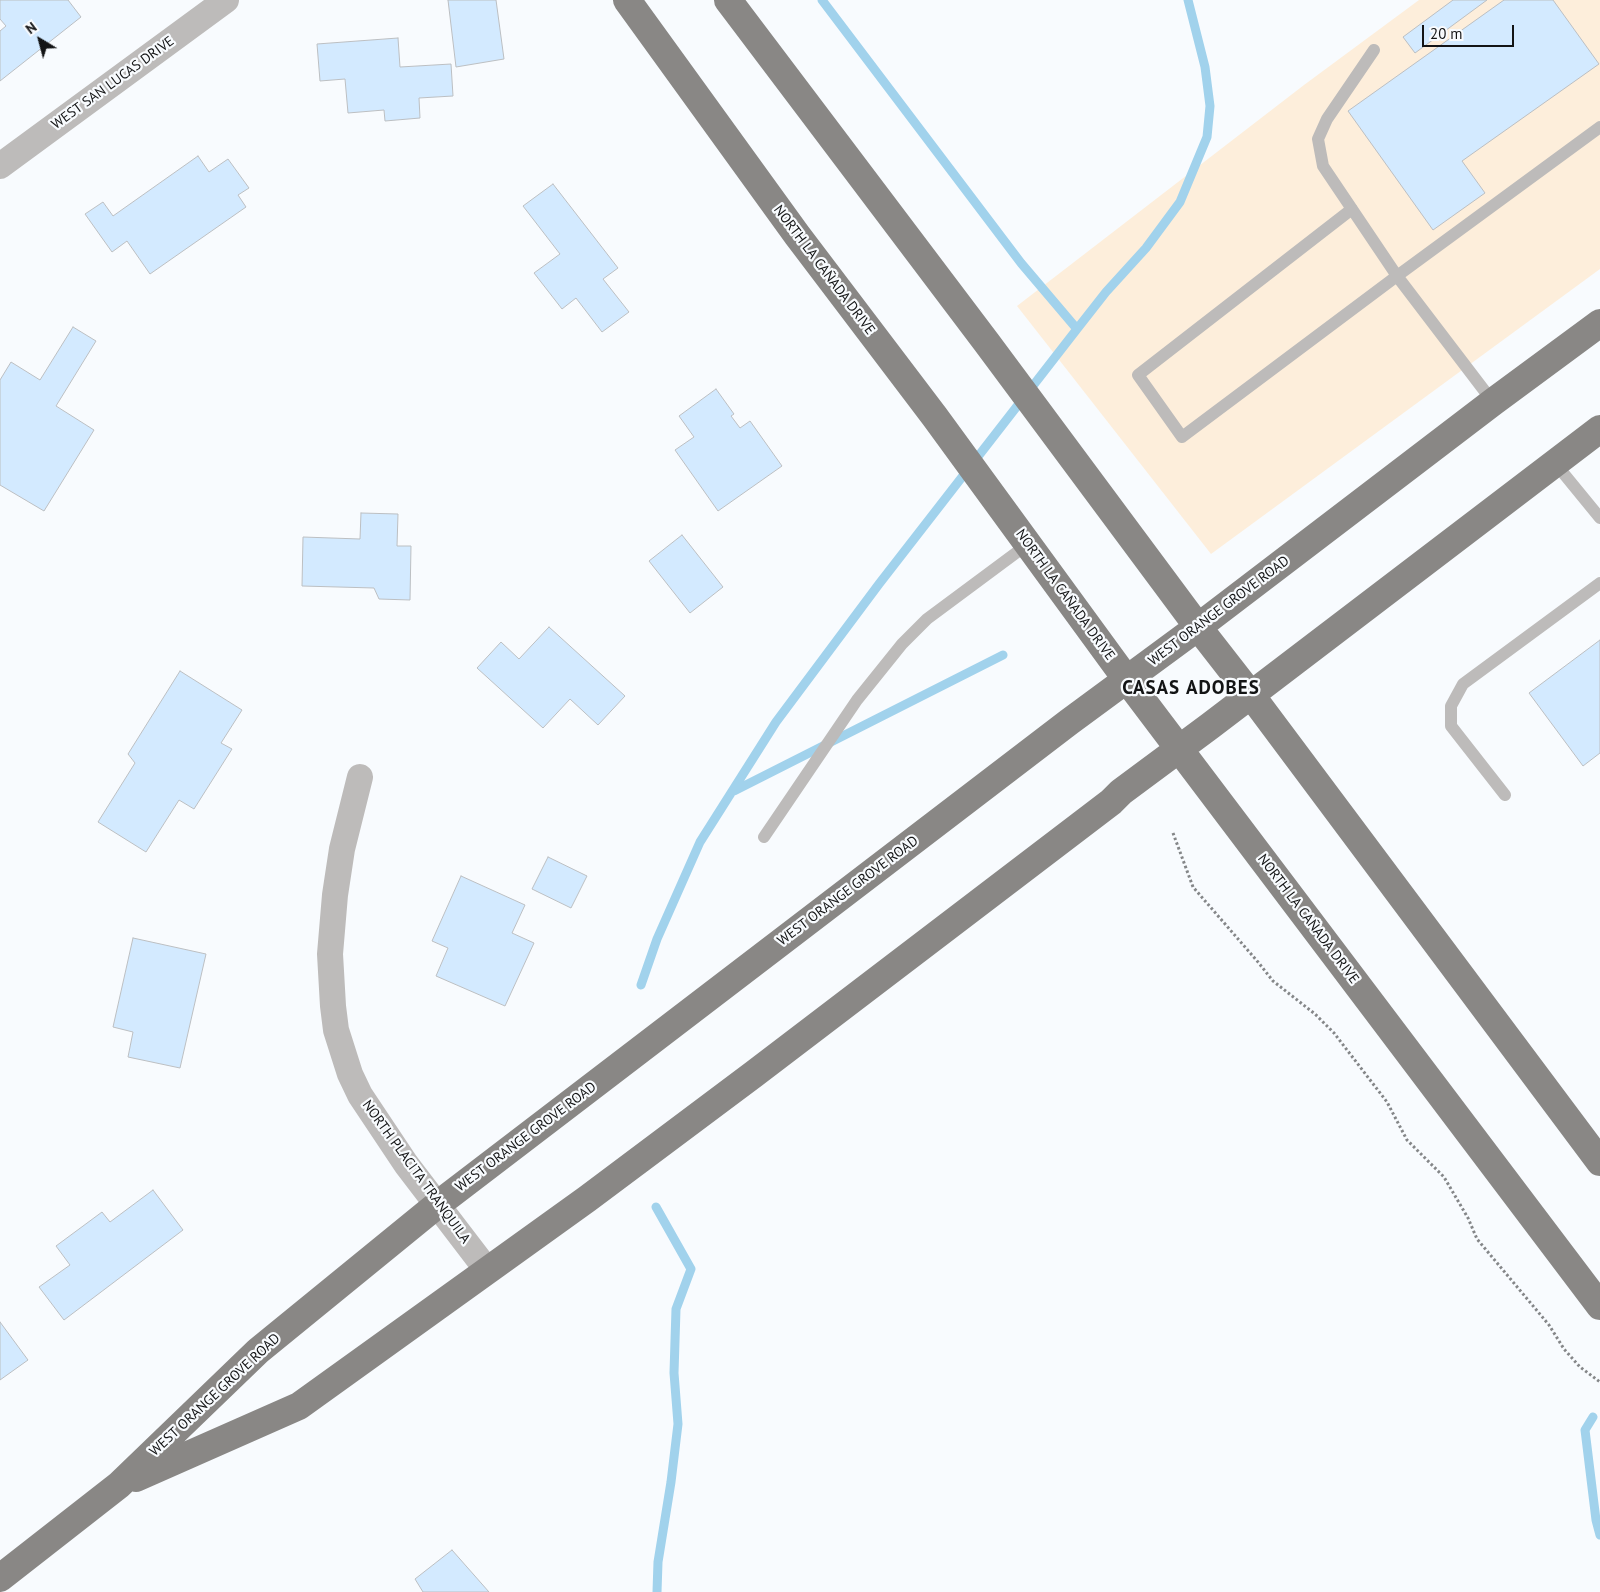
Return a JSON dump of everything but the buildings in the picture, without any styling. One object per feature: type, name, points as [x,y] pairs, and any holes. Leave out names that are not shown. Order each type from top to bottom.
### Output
[{"type":"main road","name":"NORTH LA CAÑADA DRIVE","points":[[627,0],[1127,680],[1600,1306]]},
{"type":"main road","points":[[728,0],[1600,1162]]},
{"type":"main road","name":"WEST ORANGE GROVE ROAD","points":[[0,1578],[118,1485],[258,1351],[437,1205],[1069,722],[1198,627],[1493,402],[1600,323]]},
{"type":"main road","name":"WEST ORANGE GROVE ROAD","points":[[118,1485],[299,1406],[587,1199],[754,1074],[1600,429]]},
{"type":"street","name":"WEST SAN LUCAS DRIVE","points":[[0,166],[226,0]]},
{"type":"street","name":"NORTH PLACITA TRANQUILA","points":[[360,778],[342,849],[330,954],[336,1030],[350,1074],[360,1095],[406,1164],[487,1270]]},
{"type":"lane","points":[[1374,50],[1327,119],[1318,139],[1323,166],[1396,276],[1493,402]]},
{"type":"lane","points":[[1352,209],[1138,375],[1182,436],[1600,127]]},
{"type":"lane","points":[[1555,463],[1600,518]]},
{"type":"lane","points":[[764,837],[856,700],[902,644],[927,619],[1028,544]]},
{"type":"lane","points":[[1505,795],[1451,726],[1451,706],[1463,684],[1600,583]]},
{"type":"path","points":[[1173,833],[1193,887],[1273,981],[1315,1014],[1334,1033],[1388,1102],[1407,1140],[1444,1177],[1468,1218],[1476,1239],[1549,1325],[1564,1349],[1580,1367],[1600,1382]]},
{"type":"shaded area","points":[[1419,0],[1600,0],[1600,269],[1211,554],[1017,306],[1304,85]]},
{"type":"waterway","points":[[822,0],[1021,263],[1077,329]]},
{"type":"waterway","points":[[641,985],[657,939],[700,842],[776,722],[879,584],[1077,329],[1106,292],[1146,248],[1180,202],[1207,137],[1210,106],[1205,67],[1188,0]]},
{"type":"waterway","points":[[734,791],[1003,655]]},
{"type":"waterway","points":[[656,1207],[691,1269],[676,1309],[674,1373],[678,1424],[658,1562],[657,1592]]},
{"type":"waterway","points":[[1593,1417],[1585,1430],[1596,1520],[1600,1535]]},
{"type":"district","name":"CASAS ADOBES","points":[[1191,689]]}]
